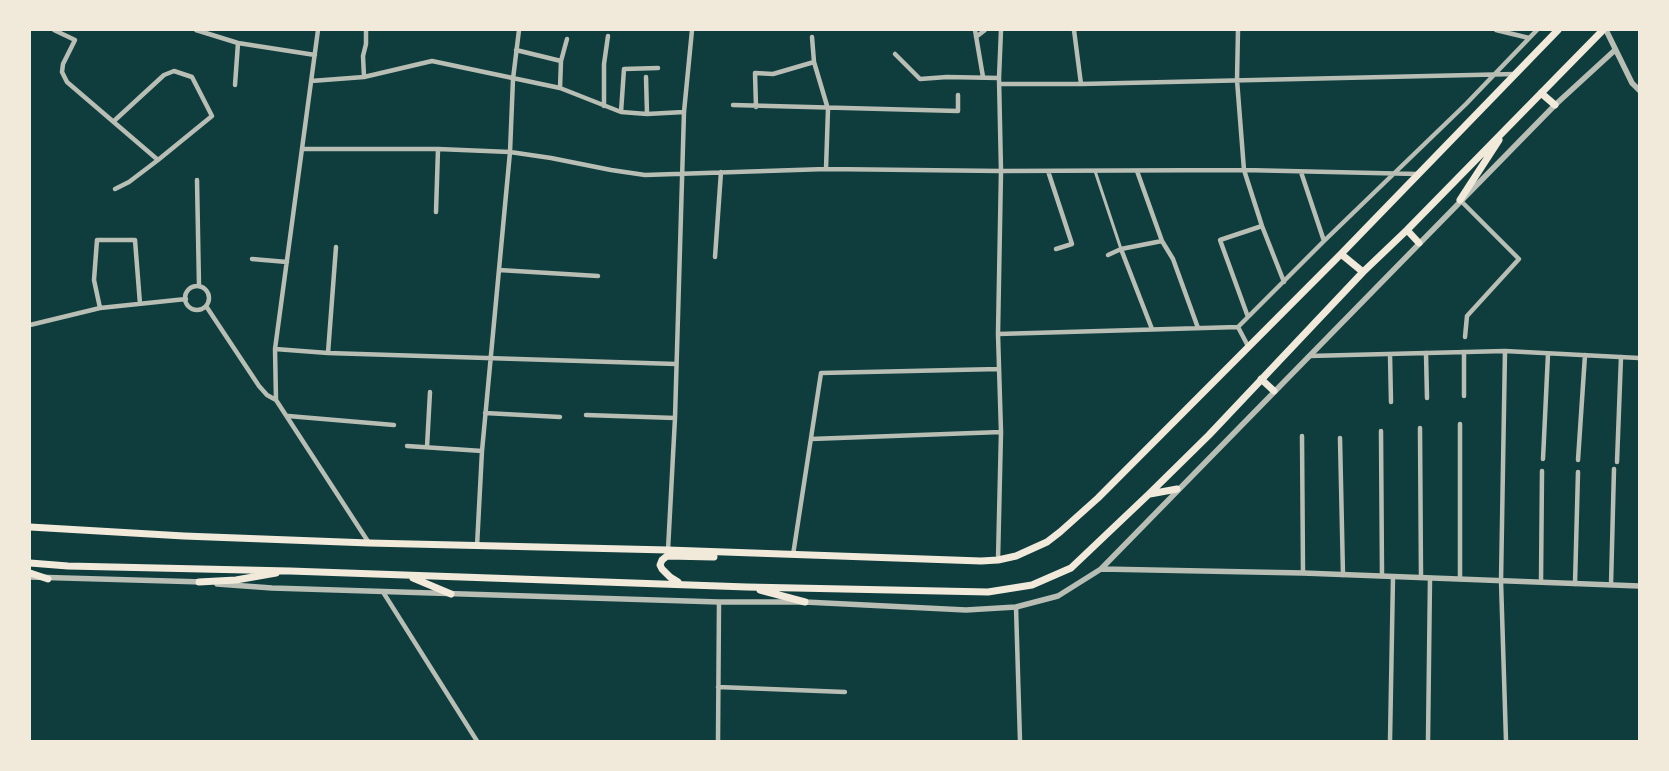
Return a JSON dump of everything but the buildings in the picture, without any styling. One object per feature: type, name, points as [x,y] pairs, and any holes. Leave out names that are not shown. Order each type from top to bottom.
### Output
[{"type":"main road","points":[[30,527],[184,536],[369,543],[668,550],[981,561],[1016,556],[1034,549],[1060,532],[1098,498],[1341,254],[1416,174],[1558,30]]},
{"type":"main road","points":[[30,563],[68,566],[679,583],[747,587],[988,592],[1032,585],[1071,568],[1149,494],[1209,435],[1363,272],[1407,230],[1604,30]]},
{"type":"main road","points":[[1541,93],[1555,105]]},
{"type":"main road","points":[[1460,200],[1507,128]]},
{"type":"main road","points":[[1407,230],[1420,243]]},
{"type":"main road","points":[[1341,254],[1363,272]]},
{"type":"main road","points":[[1261,379],[1274,392]]},
{"type":"main road","points":[[1149,494],[1177,489]]},
{"type":"main road","points":[[679,583],[670,578],[660,565],[666,556],[732,558],[751,554]]},
{"type":"main road","points":[[199,582],[236,580],[290,571]]},
{"type":"main road","points":[[30,573],[48,579]]},
{"type":"main road","points":[[408,575],[451,594]]},
{"type":"main road","points":[[747,587],[805,602]]},
{"type":"street","points":[[54,30],[75,40],[62,72],[67,82],[158,160]]},
{"type":"street","points":[[196,30],[238,43],[316,55]]},
{"type":"street","points":[[276,400],[275,349],[318,30]]},
{"type":"street","points":[[364,77],[363,56],[366,44],[366,30]]},
{"type":"street","points":[[477,546],[485,413],[510,152],[513,79],[519,30]]},
{"type":"street","points":[[668,550],[675,418],[684,112],[692,30]]},
{"type":"street","points":[[975,30],[983,77]]},
{"type":"street","points":[[976,37],[985,30]]},
{"type":"street","points":[[998,560],[1000,432],[998,334],[1001,171],[999,78],[1001,30]]},
{"type":"street","points":[[1074,30],[1080,84]]},
{"type":"street","points":[[1244,30],[1238,30],[1237,80],[1244,170],[1262,226],[1284,282]]},
{"type":"street","points":[[1496,30],[1529,38]]},
{"type":"street","points":[[998,334],[1238,327],[1496,73],[1537,30]]},
{"type":"street","points":[[1604,30],[1632,83],[1639,90]]},
{"type":"street","points":[[604,106],[604,64],[608,36]]},
{"type":"street","points":[[812,38],[814,62],[828,109],[826,168]]},
{"type":"street","points":[[560,88],[562,62],[567,39]]},
{"type":"street","points":[[234,85],[238,43]]},
{"type":"street","points":[[516,50],[562,62]]},
{"type":"street","points":[[30,577],[199,582],[272,588],[383,592],[719,602],[805,602],[966,610],[1016,607],[1058,596],[1100,569],[1460,200],[1555,105],[1615,50]]},
{"type":"street","points":[[895,54],[920,79],[947,77],[999,78]]},
{"type":"street","points":[[311,81],[364,77],[432,61],[560,88],[621,112],[647,114],[684,112]]},
{"type":"street","points":[[756,107],[755,73],[773,74],[814,62]]},
{"type":"street","points":[[621,112],[624,69],[658,68]]},
{"type":"street","points":[[114,121],[164,74],[174,71],[192,77],[212,116],[158,160],[129,182],[116,189]]},
{"type":"street","points":[[999,84],[1080,84],[1515,74]]},
{"type":"street","points":[[646,78],[647,114]]},
{"type":"street","points":[[733,105],[958,111],[958,95]]},
{"type":"street","points":[[302,149],[438,149],[510,152],[645,175],[826,168],[1001,171],[1244,170],[1416,174]]},
{"type":"street","points":[[436,212],[438,149]]},
{"type":"street","points":[[1048,171],[1072,244],[1056,249]]},
{"type":"street","points":[[1095,171],[1121,249],[1152,329]]},
{"type":"street","points":[[1137,171],[1162,242],[1173,259],[1198,328]]},
{"type":"street","points":[[716,257],[720,172]]},
{"type":"street","points":[[1302,172],[1324,241]]},
{"type":"street","points":[[197,180],[199,286]]},
{"type":"street","points":[[1460,200],[1519,259],[1467,316],[1465,337]]},
{"type":"street","points":[[1248,317],[1220,240],[1262,226]]},
{"type":"street","points":[[100,308],[94,280],[97,240],[135,240],[140,304]]},
{"type":"street","points":[[1108,254],[1121,249],[1162,242]]},
{"type":"street","points":[[328,353],[336,247]]},
{"type":"street","points":[[252,259],[288,262]]},
{"type":"street","points":[[499,270],[598,276]]},
{"type":"street","points":[[199,286],[206,289],[209,296],[206,306],[195,309],[189,306],[186,299],[189,290],[199,286]]},
{"type":"street","points":[[30,325],[100,308],[186,299]]},
{"type":"street","points":[[206,306],[259,386],[267,395],[276,400],[288,416],[369,543]]},
{"type":"street","points":[[1238,327],[1248,346]]},
{"type":"street","points":[[275,349],[328,353],[676,364]]},
{"type":"street","points":[[1464,352],[1464,396]]},
{"type":"street","points":[[1309,356],[1505,352],[1639,358]]},
{"type":"street","points":[[1505,352],[1502,581],[1506,741]]},
{"type":"street","points":[[1426,353],[1427,398]]},
{"type":"street","points":[[1390,354],[1392,402]]},
{"type":"street","points":[[1543,459],[1548,354]]},
{"type":"street","points":[[1578,460],[1585,355]]},
{"type":"street","points":[[1617,462],[1621,357]]},
{"type":"street","points":[[793,555],[822,373],[999,369]]},
{"type":"street","points":[[427,446],[430,392]]},
{"type":"street","points":[[485,413],[560,417]]},
{"type":"street","points":[[586,415],[675,418]]},
{"type":"street","points":[[288,416],[394,425]]},
{"type":"street","points":[[1460,424],[1460,579]]},
{"type":"street","points":[[1420,428],[1421,578]]},
{"type":"street","points":[[1381,431],[1382,576]]},
{"type":"street","points":[[811,440],[1000,432]]},
{"type":"street","points":[[1302,436],[1303,573]]},
{"type":"street","points":[[1340,438],[1343,575]]},
{"type":"street","points":[[407,446],[482,451]]},
{"type":"street","points":[[1611,585],[1614,469]]},
{"type":"street","points":[[1541,582],[1542,471]]},
{"type":"street","points":[[1575,584],[1578,472]]},
{"type":"street","points":[[1100,569],[1303,573],[1639,586]]},
{"type":"street","points":[[1390,741],[1393,577]]},
{"type":"street","points":[[1428,741],[1430,578]]},
{"type":"street","points":[[383,592],[477,741]]},
{"type":"street","points":[[718,741],[719,602]]},
{"type":"street","points":[[1016,607],[1020,741]]},
{"type":"street","points":[[718,687],[845,692]]}]
